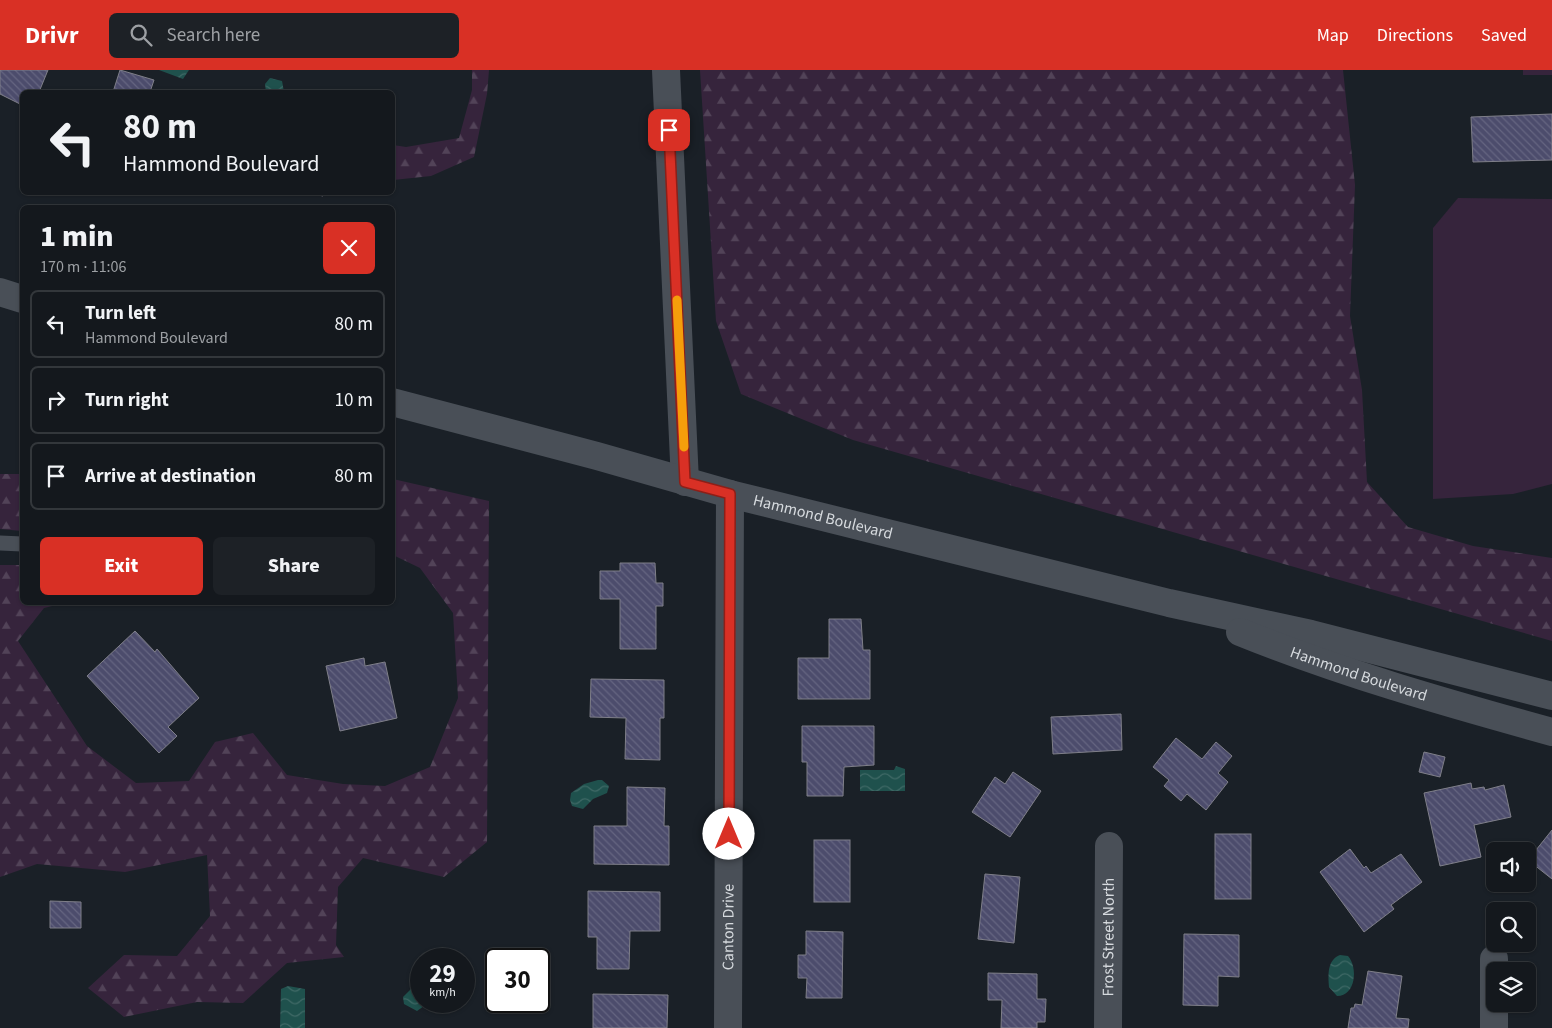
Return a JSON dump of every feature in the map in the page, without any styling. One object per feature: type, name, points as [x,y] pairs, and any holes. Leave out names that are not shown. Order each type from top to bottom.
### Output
[{"type":"street","points":[[666,70],[685,482]]},
{"type":"street","points":[[0,292],[20,298]]},
{"type":"street","name":"Hammond Boulevard","points":[[395,403],[597,456],[730,494],[1169,604],[1311,634],[1552,696]]},
{"type":"street","name":"Canton Drive","points":[[728,1028],[730,494]]},
{"type":"street","name":"Hammond Boulevard","points":[[1169,604],[1302,657],[1474,711],[1552,732]]},
{"type":"street","name":"Frost Street North","points":[[1108,1028],[1109,846]]},
{"type":"street","points":[[1494,959],[1494,1028]]},
{"type":"lane","points":[[0,543],[20,544]]},
{"type":"green space","points":[[472,70],[489,70],[487,94],[474,157],[431,176],[395,180],[395,145],[406,147],[459,138],[472,90]]},
{"type":"green space","points":[[700,70],[1343,70],[1355,185],[1350,316],[1362,390],[1367,482],[1408,527],[1473,546],[1552,558],[1552,641],[853,440],[741,394],[716,321]]},
{"type":"green space","points":[[1523,70],[1552,70],[1552,75],[1523,75]]},
{"type":"green space","points":[[1458,198],[1552,199],[1552,484],[1513,494],[1433,499],[1433,228]]},
{"type":"green space","points":[[0,474],[20,474],[20,531],[0,529]]},
{"type":"green space","points":[[395,479],[489,501],[487,842],[444,877],[363,858],[338,887],[336,945],[344,957],[287,963],[243,1003],[197,1002],[124,1017],[88,988],[124,955],[177,956],[210,916],[207,855],[125,872],[37,864],[0,877],[0,565],[20,565],[20,605],[56,605],[44,608],[18,641],[87,746],[136,783],[189,781],[215,742],[253,733],[287,775],[343,784],[385,786],[430,767],[458,698],[453,613],[420,568],[395,556]]},
{"type":"water","points":[[159,70],[189,70],[183,79]]},
{"type":"water","points":[[270,78],[282,81],[284,90],[266,90],[265,84]]},
{"type":"water","points":[[896,766],[905,769],[905,791],[860,791],[860,770],[894,770]]},
{"type":"water","points":[[602,780],[609,786],[607,793],[593,799],[583,809],[572,806],[570,800],[571,793],[584,784]]},
{"type":"water","points":[[1340,955],[1348,956],[1354,973],[1348,991],[1343,995],[1337,996],[1329,987],[1329,973],[1333,960]]},
{"type":"water","points":[[288,986],[305,989],[305,1028],[280,1028],[281,989]]},
{"type":"water","points":[[410,990],[410,1007],[404,1004],[403,997]]},
{"type":"building","points":[[0,70],[48,70],[40,90],[20,90],[20,104],[0,94]]},
{"type":"building","points":[[120,70],[154,80],[151,90],[114,90]]},
{"type":"building","points":[[1552,114],[1552,160],[1473,162],[1471,117]]},
{"type":"building","points":[[620,563],[655,563],[656,583],[663,583],[663,606],[656,606],[656,649],[620,649],[620,599],[600,599],[600,571],[620,571]]},
{"type":"building","points":[[829,619],[861,619],[863,650],[870,650],[870,699],[798,699],[798,658],[829,658]]},
{"type":"building","points":[[135,631],[155,652],[157,649],[199,698],[168,727],[177,736],[159,753],[87,676]]},
{"type":"building","points":[[364,658],[365,666],[385,662],[397,718],[340,731],[326,666]]},
{"type":"building","points":[[591,679],[664,680],[664,718],[660,718],[660,760],[625,759],[626,718],[590,717]]},
{"type":"building","points":[[1121,714],[1122,750],[1053,754],[1051,717]]},
{"type":"building","points":[[802,726],[874,726],[874,765],[844,767],[843,796],[807,796],[807,762],[802,762]]},
{"type":"building","points":[[1176,738],[1202,759],[1216,742],[1232,756],[1218,773],[1228,782],[1206,810],[1187,794],[1181,801],[1164,786],[1169,780],[1153,767]]},
{"type":"building","points":[[1424,752],[1445,757],[1440,777],[1419,772]]},
{"type":"building","points":[[1013,772],[1041,791],[1010,837],[972,812],[995,777],[1005,784]]},
{"type":"building","points":[[1471,783],[1472,789],[1484,787],[1485,790],[1504,785],[1511,817],[1474,825],[1481,857],[1440,866],[1424,793]]},
{"type":"building","points":[[627,787],[665,788],[664,826],[669,826],[669,865],[594,864],[594,826],[627,826]]},
{"type":"building","points":[[1552,830],[1552,879],[1536,866],[1536,850]]},
{"type":"building","points":[[1215,834],[1251,834],[1251,899],[1215,899]]},
{"type":"building","points":[[814,840],[850,840],[850,902],[814,902]]},
{"type":"building","points":[[1350,849],[1364,868],[1366,866],[1371,873],[1401,854],[1422,882],[1391,905],[1394,909],[1364,932],[1320,872]]},
{"type":"building","points":[[985,874],[1020,877],[1014,943],[978,939]]},
{"type":"building","points":[[588,891],[660,892],[660,931],[630,931],[629,969],[597,969],[597,937],[588,937]]},
{"type":"building","points":[[50,901],[81,902],[81,928],[50,928]]},
{"type":"building","points":[[806,931],[843,932],[842,998],[806,998],[807,978],[798,978],[798,955],[806,955]]},
{"type":"building","points":[[1184,934],[1239,935],[1239,977],[1218,976],[1218,1006],[1183,1005]]},
{"type":"building","points":[[1368,971],[1402,976],[1396,1018],[1409,1019],[1408,1028],[1348,1028],[1351,1008],[1354,1008],[1355,1004],[1362,1005]]},
{"type":"building","points":[[988,973],[1037,974],[1037,999],[1046,999],[1045,1022],[1037,1022],[1037,1028],[1001,1028],[1002,1000],[988,1000]]},
{"type":"building","points":[[593,994],[668,995],[667,1028],[593,1028]]},
{"type":"slow traffic","points":[[677,300],[684,447]]},
{"type":"route","points":[[669,130],[685,482],[730,494],[729,834]]}]
